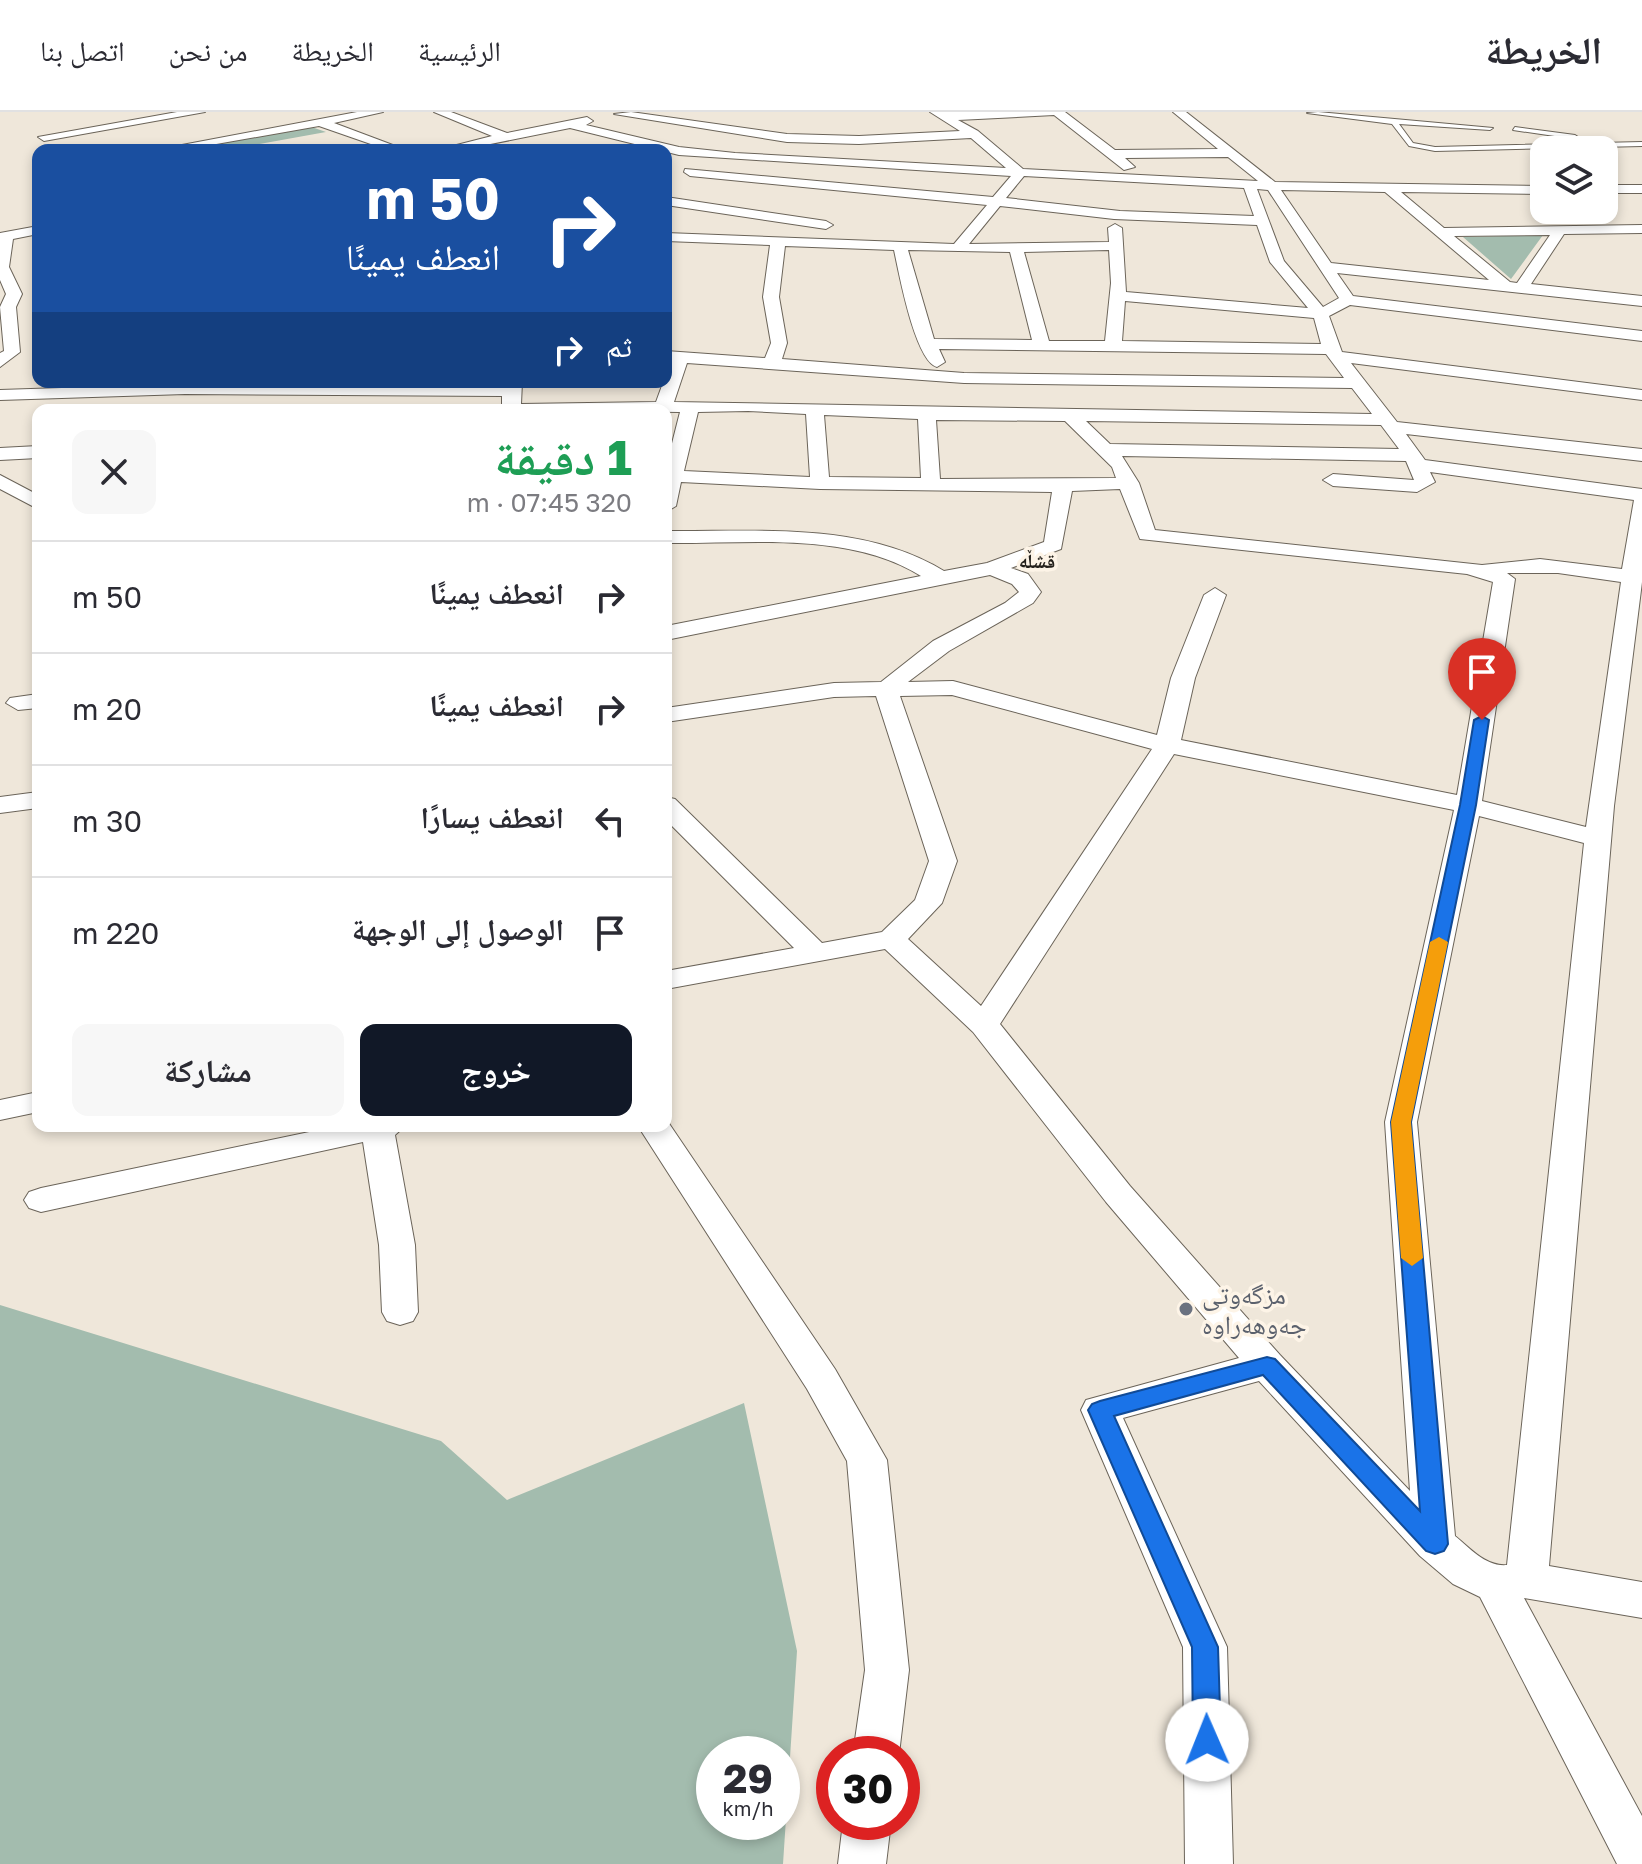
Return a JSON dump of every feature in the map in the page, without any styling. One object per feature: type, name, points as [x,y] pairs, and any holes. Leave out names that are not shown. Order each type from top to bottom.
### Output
[{"type":"street","points":[[44,137],[199,112]]},
{"type":"street","points":[[185,144],[182,143],[377,112]]},
{"type":"street","points":[[440,112],[505,144]]},
{"type":"street","points":[[598,112],[773,135],[840,139],[974,134]]},
{"type":"street","points":[[942,115],[1052,112]]},
{"type":"street","points":[[1058,112],[1145,180]]},
{"type":"street","points":[[1179,112],[1272,186],[1348,300]]},
{"type":"street","points":[[474,144],[505,144],[569,124],[622,114]]},
{"type":"street","points":[[942,115],[974,134],[1020,173]]},
{"type":"street","points":[[139,122],[154,131]]},
{"type":"street","points":[[320,122],[381,144]]},
{"type":"street","points":[[819,123],[840,139]]},
{"type":"street","points":[[569,124],[652,144]]},
{"type":"street","points":[[34,126],[47,144]]},
{"type":"street","points":[[319,138],[347,133]]},
{"type":"street","points":[[773,135],[678,170],[739,179],[993,203],[1114,199],[1145,180],[1272,186],[1530,190]]},
{"type":"street","points":[[838,163],[859,140]]},
{"type":"street","points":[[672,147],[717,155],[1020,173],[1114,199],[1262,221]]},
{"type":"street","points":[[1113,154],[1233,153]]},
{"type":"street","points":[[958,248],[1020,173]]},
{"type":"street","points":[[1249,185],[1277,262],[1321,314],[1333,352],[1353,383],[1417,460],[1425,482],[1417,486],[1333,480]]},
{"type":"street","points":[[1390,189],[1513,287]]},
{"type":"street","points":[[1618,189],[1642,189]]},
{"type":"street","points":[[804,242],[841,218],[869,190]]},
{"type":"street","points":[[1113,346],[1118,246],[1114,199]]},
{"type":"street","points":[[672,202],[841,218]]},
{"type":"street","points":[[1441,232],[1642,229]]},
{"type":"street","points":[[1513,287],[1560,230]]},
{"type":"street","points":[[0,362],[18,342],[8,307],[14,294],[6,286],[2,267],[3,237],[32,231]]},
{"type":"street","points":[[672,237],[958,248],[1118,246]]},
{"type":"street","points":[[772,363],[779,343],[771,297],[778,240]]},
{"type":"street","points":[[900,246],[921,328],[930,344],[938,398],[931,483]]},
{"type":"street","points":[[1016,247],[1042,346]]},
{"type":"street","points":[[1327,267],[1642,301]]},
{"type":"street","points":[[1117,296],[1321,314],[1348,300],[1642,336]]},
{"type":"street","points":[[930,344],[1333,352],[1642,395]]},
{"type":"street","points":[[1172,348],[1183,380]]},
{"type":"street","points":[[674,356],[772,363],[938,398],[1068,414],[1389,423],[1642,455]]},
{"type":"street","points":[[672,408],[815,409],[1183,380],[1353,383]]},
{"type":"street","points":[[0,395],[134,388]]},
{"type":"street","points":[[672,466],[690,408]]},
{"type":"street","points":[[815,409],[820,483]]},
{"type":"street","points":[[1068,414],[1121,465],[1147,535],[1484,571],[1504,579],[1468,805],[1401,1122],[1435,1544]]},
{"type":"street","points":[[1105,450],[1417,460],[1642,495]]},
{"type":"street","points":[[0,454],[32,452]]},
{"type":"street","points":[[672,476],[820,483],[1063,486],[1129,483]]},
{"type":"street","points":[[0,481],[32,500]]},
{"type":"street","points":[[672,632],[992,568],[1054,545],[1063,486]]},
{"type":"street","points":[[1642,503],[1598,838],[1511,1582],[1642,1864]]},
{"type":"street","points":[[672,537],[859,544],[924,565],[940,578]]},
{"type":"street","points":[[1484,571],[1509,564],[1538,564],[1632,577]]},
{"type":"street","points":[[886,690],[908,667],[956,637],[1021,606],[1030,592],[1020,579],[992,568]]},
{"type":"street","points":[[984,1025],[1167,745],[1183,678],[1215,595]]},
{"type":"street","points":[[672,714],[834,690],[953,688],[1167,745],[1468,805],[1598,838]]},
{"type":"street","points":[[672,979],[891,939],[928,903],[943,861],[886,690]]},
{"type":"street","points":[[0,805],[32,801]]},
{"type":"street","points":[[672,811],[814,951]]},
{"type":"street","points":[[891,939],[984,1025],[1118,1194],[1267,1365],[1435,1544],[1468,1572],[1511,1582],[1642,1600]]},
{"type":"street","points":[[0,1110],[32,1103]]},
{"type":"street","points":[[41,1200],[364,1132]]},
{"type":"street","points":[[383,1132],[397,1245],[400,1312]]},
{"type":"street","points":[[658,1132],[821,1379],[867,1460],[887,1670],[878,1736]]},
{"type":"street","points":[[1209,1864],[1205,1647],[1100,1410],[1267,1365]]},
{"type":"street","points":[[862,1864],[865,1840]]},
{"type":"lane","points":[[1310,113],[1490,128]]},
{"type":"lane","points":[[1394,122],[1411,145],[1435,149],[1642,144]]},
{"type":"lane","points":[[1515,129],[1629,144]]},
{"type":"green space","points":[[303,124],[326,132],[259,144],[199,142]]},
{"type":"green space","points":[[1543,235],[1511,279],[1463,237]]},
{"type":"green space","points":[[0,1305],[441,1441],[507,1500],[744,1403],[797,1651],[791,1736],[696,1736],[696,1840],[785,1840],[783,1864],[0,1864]]},
{"type":"slow traffic","points":[[1412,1258],[1401,1122],[1439,942]]},
{"type":"place","name":"مزگه‌وتی جه‌وهه‌راوه","points":[[1186,1309]]},
{"type":"district","name":"قشڵه‌","points":[[1037,560]]},
{"type":"route","points":[[1207,1740],[1205,1647],[1100,1410],[1267,1365],[1435,1544],[1401,1122],[1468,805],[1482,720]]}]
